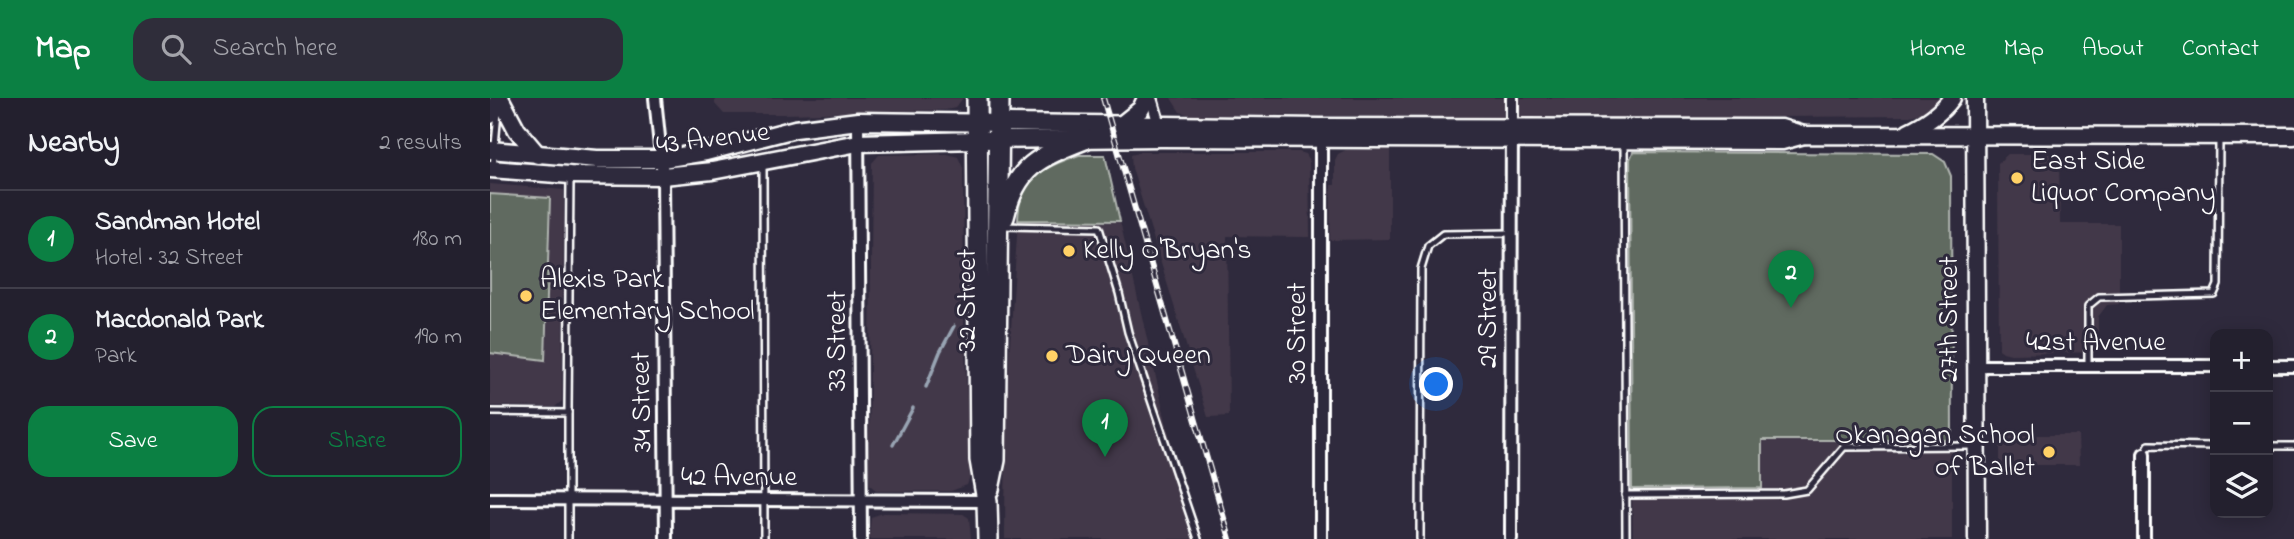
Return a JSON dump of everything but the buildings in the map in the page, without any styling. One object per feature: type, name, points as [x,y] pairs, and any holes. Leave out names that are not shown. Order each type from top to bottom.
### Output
[{"type":"highway","name":"32 Street","points":[[977,98],[987,132],[996,248],[995,460],[987,501]]},
{"type":"highway","name":"32 Street","points":[[988,539],[987,501],[980,460],[987,132],[999,98]]},
{"type":"highway","points":[[996,248],[1015,182],[1025,171],[1051,153],[1086,139]]},
{"type":"street","points":[[490,115],[499,98]]},
{"type":"street","points":[[499,98],[517,130],[538,155]]},
{"type":"street","name":"34 Street","points":[[655,98],[663,167],[666,539]]},
{"type":"street","points":[[1121,125],[1141,109],[1146,98]]},
{"type":"street","points":[[1151,98],[1160,131]]},
{"type":"street","name":"29 Street","points":[[1511,539],[1512,98]]},
{"type":"street","points":[[1903,135],[1927,123],[1944,109],[1952,98]]},
{"type":"street","name":"27th Street","points":[[1975,98],[1977,539]]},
{"type":"street","name":"43 Avenue","points":[[491,169],[570,175],[663,167],[706,152],[795,129],[858,121],[1086,139],[1160,131],[1320,134],[1781,128],[1804,135]]},
{"type":"street","name":"33 Street","points":[[858,121],[861,539]]},
{"type":"street","name":"43 Avenue","points":[[492,150],[712,171],[858,143],[987,132],[1121,125],[1160,131]]},
{"type":"street","name":"43 Avenue","points":[[1512,133],[1624,140],[1782,141],[1804,135]]},
{"type":"street","name":"30 Street","points":[[1320,134],[1321,539]]},
{"type":"street","points":[[1804,135],[2294,136]]},
{"type":"street","name":"42st Avenue","points":[[1977,366],[2210,366]]},
{"type":"street","points":[[2273,366],[2294,366]]},
{"type":"street","points":[[2144,454],[2144,539]]},
{"type":"street","name":"42 Avenue","points":[[490,499],[987,501]]},
{"type":"lane","points":[[491,169],[499,98]]},
{"type":"lane","points":[[2088,366],[2088,306],[2099,297],[2214,293],[2218,285],[2219,136]]},
{"type":"lane","points":[[1624,140],[1626,539]]},
{"type":"lane","points":[[763,162],[764,539]]},
{"type":"lane","points":[[568,539],[570,175]]},
{"type":"lane","points":[[1002,226],[1099,228],[1128,332],[1198,539]]},
{"type":"lane","points":[[1420,539],[1421,269],[1428,246],[1443,234],[1512,233]]},
{"type":"lane","points":[[490,412],[568,413]]},
{"type":"lane","points":[[2144,454],[2149,445],[2210,446]]},
{"type":"lane","points":[[1625,495],[1784,494],[1807,490],[1844,447],[1977,446]]},
{"type":"lane","points":[[2273,446],[2294,446]]},
{"type":"shaded area","points":[[715,98],[963,98],[955,108],[946,110],[724,114],[715,104]]},
{"type":"shaded area","points":[[1171,98],[1940,98],[1929,111],[1910,116],[1714,119],[1191,115],[1180,112]]},
{"type":"shaded area","points":[[1390,149],[1390,239],[1330,240],[1331,185],[1335,185],[1335,160],[1338,154],[1346,150]]},
{"type":"shaded area","points":[[1299,152],[1306,154],[1309,161],[1310,237],[1227,236],[1229,416],[1208,417],[1132,168],[1131,154]]},
{"type":"shaded area","points":[[947,154],[958,157],[963,168],[964,326],[970,477],[967,485],[951,491],[877,491],[870,485],[869,473],[872,163],[879,155]]},
{"type":"shaded area","points":[[2008,154],[2059,154],[2060,224],[2119,224],[2119,304],[2107,305],[2098,317],[2098,352],[2011,354],[1999,349],[1998,163]]},
{"type":"shaded area","name":"Alexis Park Elementary School","points":[[490,184],[564,190],[562,401],[555,407],[490,406]]},
{"type":"shaded area","points":[[1018,220],[1120,221],[1193,539],[1005,539],[1006,408]]},
{"type":"shaded area","points":[[2000,435],[2078,435],[2079,465],[2000,465]]},
{"type":"shaded area","points":[[1762,440],[1952,440],[1952,539],[1633,539],[1632,489],[1762,488]]},
{"type":"shaded area","points":[[883,513],[963,514],[969,518],[971,539],[869,539],[871,517]]},
{"type":"green space","points":[[1633,152],[1933,154],[1945,162],[1951,176],[1952,440],[1762,440],[1762,488],[1632,489],[1630,159]]},
{"type":"green space","points":[[1079,155],[1105,155],[1120,221],[1018,220],[1019,206],[1028,184],[1044,170]]},
{"type":"green space","points":[[490,194],[550,198],[545,360],[490,353]]},
{"type":"waterway","points":[[926,387],[954,326]]},
{"type":"waterway","points":[[893,445],[913,408]]},
{"type":"railway","points":[[1103,98],[1230,539]]},
{"type":"place","name":"East Side Liquor Company","points":[[2017,178]]},
{"type":"place","name":"Kelly O'Bryan's","points":[[1069,251]]},
{"type":"place","name":"Alexis Park Elementary School","points":[[526,296]]},
{"type":"place","name":"Macdonald Park","points":[[1791,308]]},
{"type":"place","name":"Dairy Queen","points":[[1052,356]]},
{"type":"place","name":"Okanagan School of Ballet","points":[[2049,452]]},
{"type":"place","name":"Sandman Hotel","points":[[1105,457]]}]
